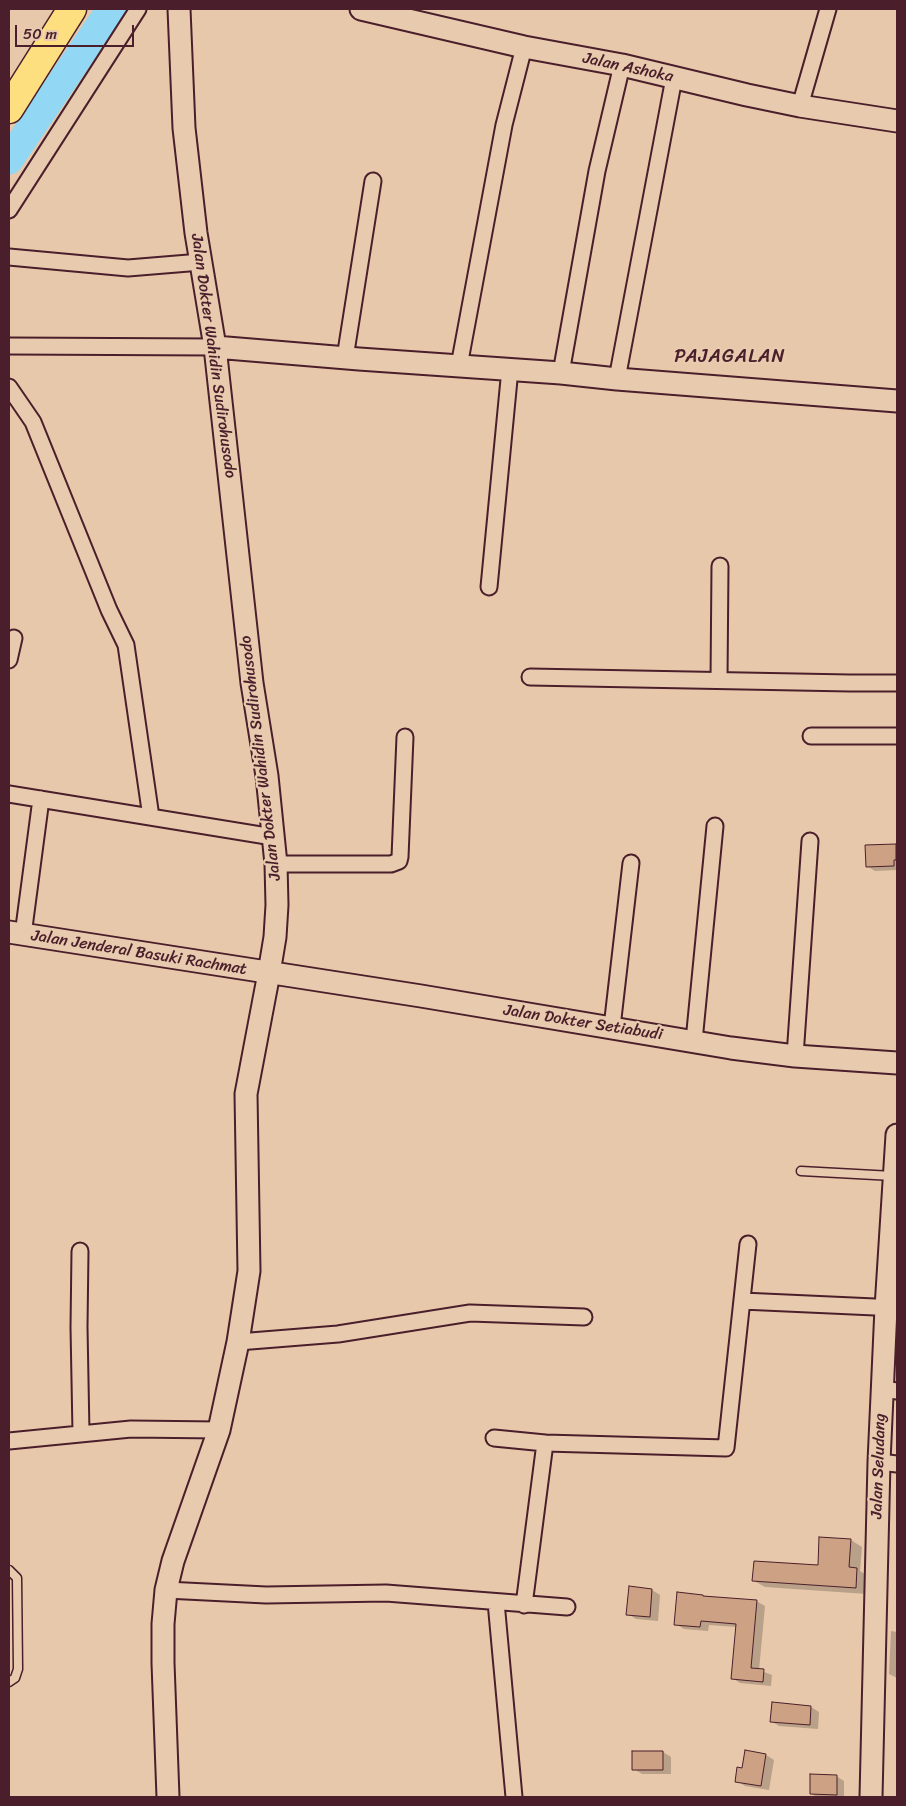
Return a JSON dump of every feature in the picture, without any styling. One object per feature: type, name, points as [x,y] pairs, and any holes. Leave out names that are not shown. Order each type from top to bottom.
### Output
[{"type":"highway","points":[[9,109],[72,9]]},
{"type":"street","points":[[9,210],[138,9]]},
{"type":"street","name":"Jalan Dokter Wahidin Sudirohusodo","points":[[168,1797],[163,1663],[163,1624],[166,1590],[176,1552],[219,1430],[238,1342],[249,1271],[246,1094],[275,937],[277,905],[276,864],[267,776],[252,683],[215,347],[201,262],[184,128],[179,9]]},
{"type":"street","name":"Jalan Ashoka","points":[[361,9],[524,47],[622,65],[800,106],[897,121]]},
{"type":"street","points":[[800,106],[828,9]]},
{"type":"street","points":[[459,366],[504,125],[524,47]]},
{"type":"street","points":[[561,372],[597,171],[622,65]]},
{"type":"street","points":[[617,379],[674,78]]},
{"type":"street","points":[[345,358],[373,181]]},
{"type":"street","points":[[9,257],[128,268],[201,262]]},
{"type":"street","points":[[9,346],[215,347],[345,358],[561,372],[617,379],[897,401]]},
{"type":"street","points":[[489,587],[510,369]]},
{"type":"street","points":[[9,387],[33,422],[109,610],[126,645],[151,817]]},
{"type":"street","points":[[719,680],[720,566]]},
{"type":"street","points":[[9,660],[14,638]]},
{"type":"street","points":[[530,677],[897,683]]},
{"type":"street","points":[[811,736],[897,736]]},
{"type":"street","points":[[276,864],[391,864],[399,861],[405,737]]},
{"type":"street","points":[[9,794],[272,837]]},
{"type":"street","points":[[16,933],[41,798]]},
{"type":"street","points":[[694,1041],[715,826]]},
{"type":"street","points":[[795,1056],[810,841]]},
{"type":"street","points":[[612,1027],[631,863]]},
{"type":"street","name":"Jalan Jenderal Basuki Rachmat","points":[[16,933],[269,973]]},
{"type":"street","name":"Jalan Dokter Setiabudi","points":[[269,973],[795,1056],[897,1063]]},
{"type":"street","name":"Jalan Seludang","points":[[872,1797],[888,1463],[894,1176],[897,1135]]},
{"type":"street","points":[[494,1438],[545,1443],[726,1448],[748,1244]]},
{"type":"street","points":[[80,1251],[79,1327],[82,1433]]},
{"type":"street","points":[[742,1301],[891,1308]]},
{"type":"street","points":[[238,1342],[338,1334],[470,1313],[584,1318]]},
{"type":"street","points":[[9,1441],[131,1429],[219,1430]]},
{"type":"street","points":[[524,1605],[545,1443]]},
{"type":"street","points":[[166,1590],[266,1595],[386,1593],[567,1607]]},
{"type":"street","points":[[496,1602],[514,1797]]},
{"type":"lane","points":[[801,1171],[894,1176]]},
{"type":"lane","points":[[9,1570],[17,1578],[18,1669],[15,1678],[9,1682]]},
{"type":"building","points":[[896,844],[894,866],[866,867],[865,845]]},
{"type":"building","points":[[819,1537],[851,1539],[849,1567],[857,1568],[856,1588],[752,1581],[754,1561],[818,1565]]},
{"type":"building","points":[[629,1586],[652,1589],[650,1617],[626,1615]]},
{"type":"building","points":[[677,1592],[757,1600],[751,1668],[764,1669],[763,1682],[731,1679],[736,1624],[701,1621],[700,1627],[674,1625]]},
{"type":"building","points":[[772,1702],[811,1706],[810,1725],[770,1722]]},
{"type":"building","points":[[745,1750],[766,1754],[761,1786],[735,1782],[737,1767],[742,1768]]},
{"type":"building","points":[[632,1751],[663,1751],[663,1770],[632,1770]]},
{"type":"building","points":[[810,1774],[837,1775],[837,1795],[810,1794]]},
{"type":"waterway","points":[[9,160],[111,9]]},
{"type":"district","name":"PAJAGALAN","points":[[730,357]]}]
